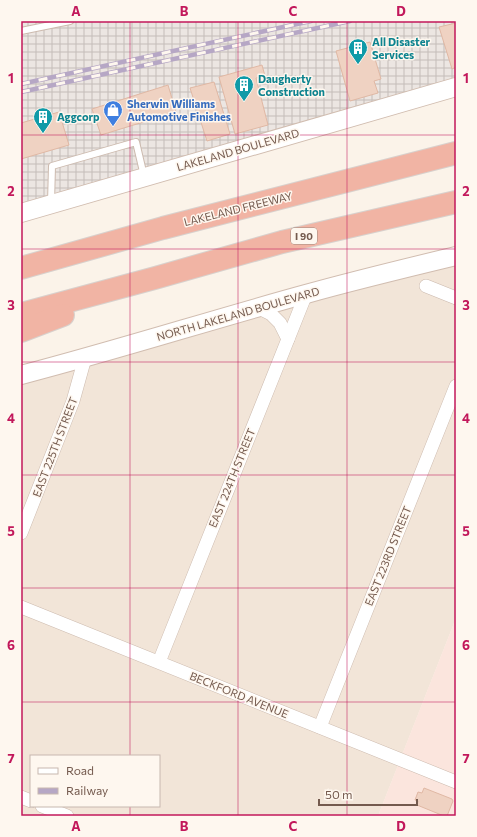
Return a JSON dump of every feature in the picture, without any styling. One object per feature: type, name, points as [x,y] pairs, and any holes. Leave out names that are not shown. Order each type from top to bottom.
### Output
[{"type":"highway","name":"LAKELAND FREEWAY","points":[[21,268],[162,228],[456,153]]},
{"type":"highway","name":"I 90","points":[[21,314],[282,242],[456,202]]},
{"type":"highway","points":[[21,252],[72,242],[162,228]]},
{"type":"highway","points":[[21,332],[155,278]]},
{"type":"street","name":"LAKELAND BOULEVARD","points":[[21,213],[456,87]]},
{"type":"street","name":"NORTH LAKELAND BOULEVARD","points":[[21,375],[306,294],[384,273],[456,256]]},
{"type":"street","points":[[426,286],[456,298]]},
{"type":"street","name":"EAST 224TH STREET","points":[[159,662],[306,294]]},
{"type":"street","points":[[259,308],[271,314],[280,323],[288,339]]},
{"type":"street","name":"EAST 225TH STREET","points":[[21,534],[74,401],[84,358]]},
{"type":"street","name":"EAST 223RD STREET","points":[[320,727],[456,386]]},
{"type":"street","name":"BECKFORD AVENUE","points":[[21,607],[456,782]]},
{"type":"street","points":[[44,807],[67,816]]},
{"type":"lane","points":[[21,31],[70,21]]},
{"type":"lane","points":[[51,205],[52,166],[136,142],[145,178]]},
{"type":"shaded area","points":[[21,21],[456,21],[456,87],[21,213]]},
{"type":"shaded area","points":[[456,256],[456,618],[378,816],[21,816],[21,376]]},
{"type":"shaded area","points":[[456,618],[456,816],[378,816],[400,760]]},
{"type":"building","points":[[456,23],[456,67],[452,69],[439,27]]},
{"type":"building","name":"All Disaster Services","points":[[370,42],[381,79],[374,81],[378,93],[350,101],[336,51]]},
{"type":"building","name":"Daugherty Construction","points":[[262,65],[265,76],[256,78],[268,125],[235,134],[219,77]]},
{"type":"building","points":[[214,82],[230,134],[207,141],[190,88]]},
{"type":"building","points":[[168,85],[176,112],[101,135],[92,109]]},
{"type":"building","name":"Aggcorp","points":[[59,112],[69,145],[21,159],[21,123]]},
{"type":"building","points":[[424,788],[452,799],[453,801],[447,816],[417,805],[418,801],[415,800],[418,792],[422,793]]},
{"type":"railway","points":[[21,84],[311,21]]},
{"type":"railway","points":[[21,92],[350,21]]},
{"type":"place","name":"All Disaster Services","points":[[358,65]]},
{"type":"place","name":"Daugherty Construction","points":[[244,102]]},
{"type":"place","name":"Sherwin Williams Automotive Finishes","points":[[113,127]]},
{"type":"place","name":"Aggcorp","points":[[43,134]]}]
